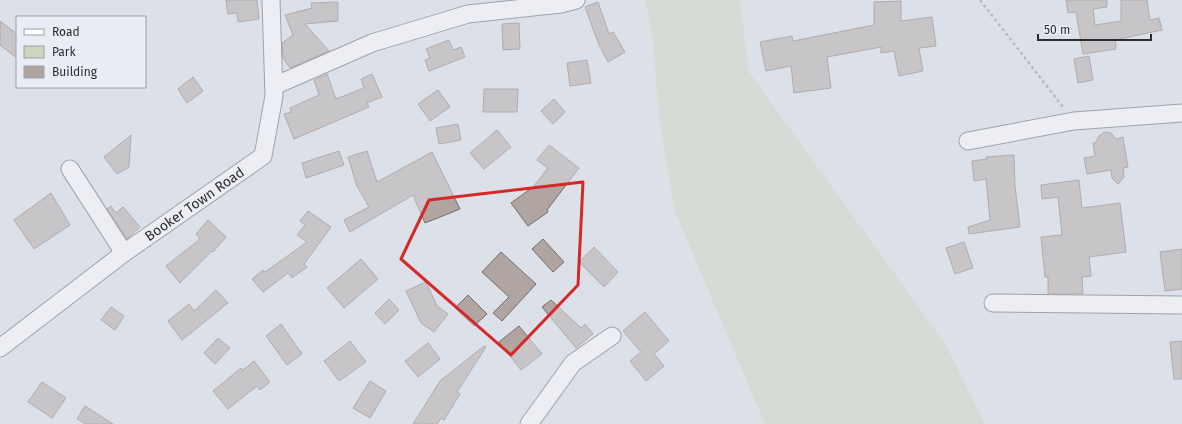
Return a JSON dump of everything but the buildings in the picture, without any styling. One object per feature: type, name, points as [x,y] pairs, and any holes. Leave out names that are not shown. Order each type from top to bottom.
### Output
[{"type":"street","name":"Booker Town Road","points":[[0,348],[124,253],[263,156],[274,96],[271,0]]},
{"type":"street","points":[[274,86],[372,43],[468,14],[561,4],[576,0]]},
{"type":"street","points":[[968,141],[1074,121],[1182,113]]},
{"type":"street","points":[[70,170],[124,253]]},
{"type":"street","points":[[993,303],[1182,304]]},
{"type":"street","points":[[529,424],[573,363],[612,336]]},
{"type":"path","points":[[980,0],[1074,121]]},
{"type":"highlighted area","points":[[583,182],[578,285],[511,355],[401,259],[429,200]]},
{"type":"green space","points":[[645,0],[740,0],[749,72],[946,345],[985,424],[765,424],[675,212],[659,118],[652,34]]}]
